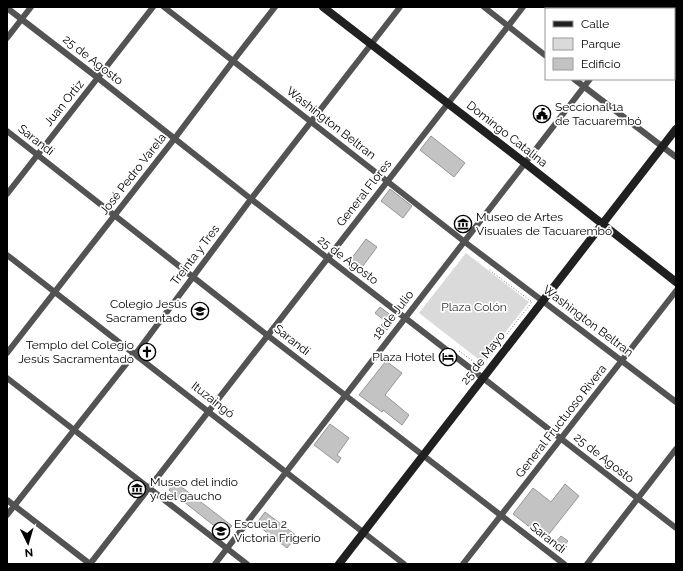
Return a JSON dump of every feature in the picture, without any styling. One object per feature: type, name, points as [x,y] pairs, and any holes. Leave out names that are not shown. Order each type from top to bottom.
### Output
[{"type":"street","points":[[7,38],[31,7]]},
{"type":"street","name":"Juan Ortiz","points":[[7,194],[153,7]]},
{"type":"street","name":"Washington Beltran","points":[[164,7],[312,121],[386,181],[676,402]]},
{"type":"street","name":"José Pedro Varela","points":[[7,353],[275,7]]},
{"type":"street","name":"Domingo Catalina","points":[[323,7],[676,282]]},
{"type":"street","name":"Treinta y Tres","points":[[7,515],[137,352],[251,199],[400,7]]},
{"type":"street","points":[[484,7],[545,55]]},
{"type":"street","name":"General Flores","points":[[90,564],[386,181],[523,7]]},
{"type":"street","name":"25 de Agosto","points":[[7,8],[676,528]]},
{"type":"street","points":[[575,80],[676,157]]},
{"type":"street","name":"18 de Julio","points":[[215,564],[589,80]]},
{"type":"street","name":"25 de Mayo","points":[[339,564],[676,129]]},
{"type":"street","name":"Sarandí","points":[[7,131],[194,276],[267,335],[564,564]]},
{"type":"street","name":"Ituzaingó","points":[[7,255],[404,564]]},
{"type":"street","name":"General Fructuoso Rivera","points":[[463,564],[502,516],[560,438],[676,291]]},
{"type":"street","points":[[7,378],[247,564]]},
{"type":"street","points":[[587,564],[676,449]]},
{"type":"street","points":[[7,500],[90,564]]},
{"type":"path","points":[[481,367],[532,302],[487,268]]},
{"type":"green space","name":"Plaza Colón","points":[[466,253],[529,302],[482,362],[419,313]]},
{"type":"building","points":[[431,136],[465,163],[454,177],[420,150]]},
{"type":"building","points":[[390,189],[412,206],[403,218],[381,201]]},
{"type":"building","name":"Museo de Artes Visuales de Tacuarembó","points":[[462,216],[471,223],[464,233],[455,225]]},
{"type":"building","points":[[366,239],[377,247],[360,270],[349,262]]},
{"type":"building","points":[[380,307],[396,319],[387,330],[381,325],[385,321],[375,313]]},
{"type":"building","points":[[386,361],[402,373],[385,395],[409,415],[402,425],[383,410],[382,412],[359,395]]},
{"type":"building","points":[[330,424],[349,438],[337,455],[341,458],[338,463],[314,445]]},
{"type":"building","points":[[175,482],[232,526],[228,530],[225,528],[222,532],[169,490]]},
{"type":"building","points":[[565,484],[579,496],[545,539],[513,514],[533,488],[551,502]]},
{"type":"building","points":[[265,512],[297,536],[287,548],[256,524]]},
{"type":"building","points":[[561,536],[568,541],[560,551],[553,545]]},
{"type":"place","name":"Seccional 1a de Tacuarembó","points":[[542,114]]},
{"type":"place","name":"Museo de Artes Visuales de Tacuarembó","points":[[463,224]]},
{"type":"place","name":"Colegio Jesús Sacramentado","points":[[200,311]]},
{"type":"place","name":"Templo del Colegio Jesús Sacramentado","points":[[147,352]]},
{"type":"place","name":"Plaza Hotel","points":[[448,357]]},
{"type":"place","name":"Museo del indio y del gaucho","points":[[137,489]]},
{"type":"place","name":"Escuela 2 Victoria Frigerio","points":[[221,531]]}]
